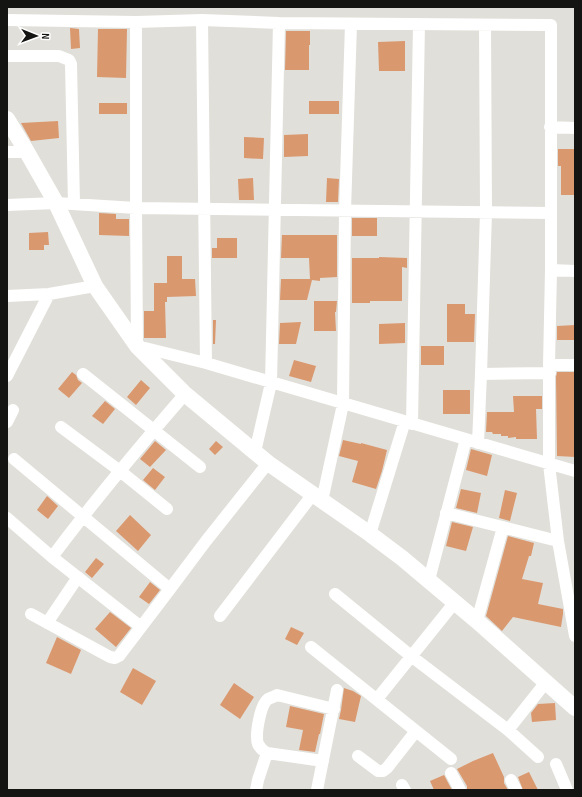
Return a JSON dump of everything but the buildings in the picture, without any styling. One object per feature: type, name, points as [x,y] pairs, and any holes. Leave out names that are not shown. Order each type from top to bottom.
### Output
[{"type":"street","points":[[7,20],[136,22],[202,20],[279,23],[551,25],[551,270],[549,369],[550,464],[558,540],[570,575],[575,636]]},
{"type":"street","points":[[202,20],[206,363]]},
{"type":"street","points":[[136,22],[137,346]]},
{"type":"street","points":[[255,452],[271,383],[279,23]]},
{"type":"street","points":[[220,616],[318,498],[343,404],[345,210],[351,24]]},
{"type":"street","points":[[370,534],[408,423],[416,211],[419,24]]},
{"type":"street","points":[[429,580],[446,513],[472,441],[481,374],[486,212],[485,25]]},
{"type":"street","points":[[7,56],[60,56],[70,60],[74,204]]},
{"type":"street","points":[[7,119],[56,203],[95,286],[137,346],[185,394],[268,463],[402,558],[477,621],[575,708]]},
{"type":"street","points":[[550,127],[575,128]]},
{"type":"street","points":[[7,152],[27,152]]},
{"type":"street","points":[[7,205],[56,203],[136,208],[551,213]]},
{"type":"street","points":[[551,270],[575,271]]},
{"type":"street","points":[[7,296],[49,294],[95,286]]},
{"type":"street","points":[[7,376],[49,294]]},
{"type":"street","points":[[137,346],[206,363],[575,472]]},
{"type":"street","points":[[481,374],[549,369],[575,365]]},
{"type":"street","points":[[83,374],[200,467]]},
{"type":"street","points":[[52,557],[83,516],[185,394]]},
{"type":"street","points":[[7,422],[13,410]]},
{"type":"street","points":[[61,427],[120,471],[167,510]]},
{"type":"street","points":[[14,459],[170,589]]},
{"type":"street","points":[[31,614],[110,657],[115,658],[119,656],[206,541],[268,463]]},
{"type":"street","points":[[446,513],[558,540]]},
{"type":"street","points":[[7,518],[52,557],[141,626]]},
{"type":"street","points":[[477,621],[503,526]]},
{"type":"street","points":[[47,623],[78,577]]},
{"type":"street","points":[[336,594],[411,656],[508,730],[538,757]]},
{"type":"street","points":[[377,699],[455,602]]},
{"type":"street","points":[[311,647],[451,759]]},
{"type":"street","points":[[508,730],[546,682]]},
{"type":"street","points":[[317,790],[337,690]]},
{"type":"street","points":[[323,761],[266,753],[258,744],[257,737],[262,706],[268,699],[277,695],[334,709]]},
{"type":"street","points":[[358,756],[378,771],[383,771],[416,731]]},
{"type":"street","points":[[256,790],[266,753]]},
{"type":"street","points":[[556,764],[567,790]]},
{"type":"street","points":[[451,773],[460,790]]}]
